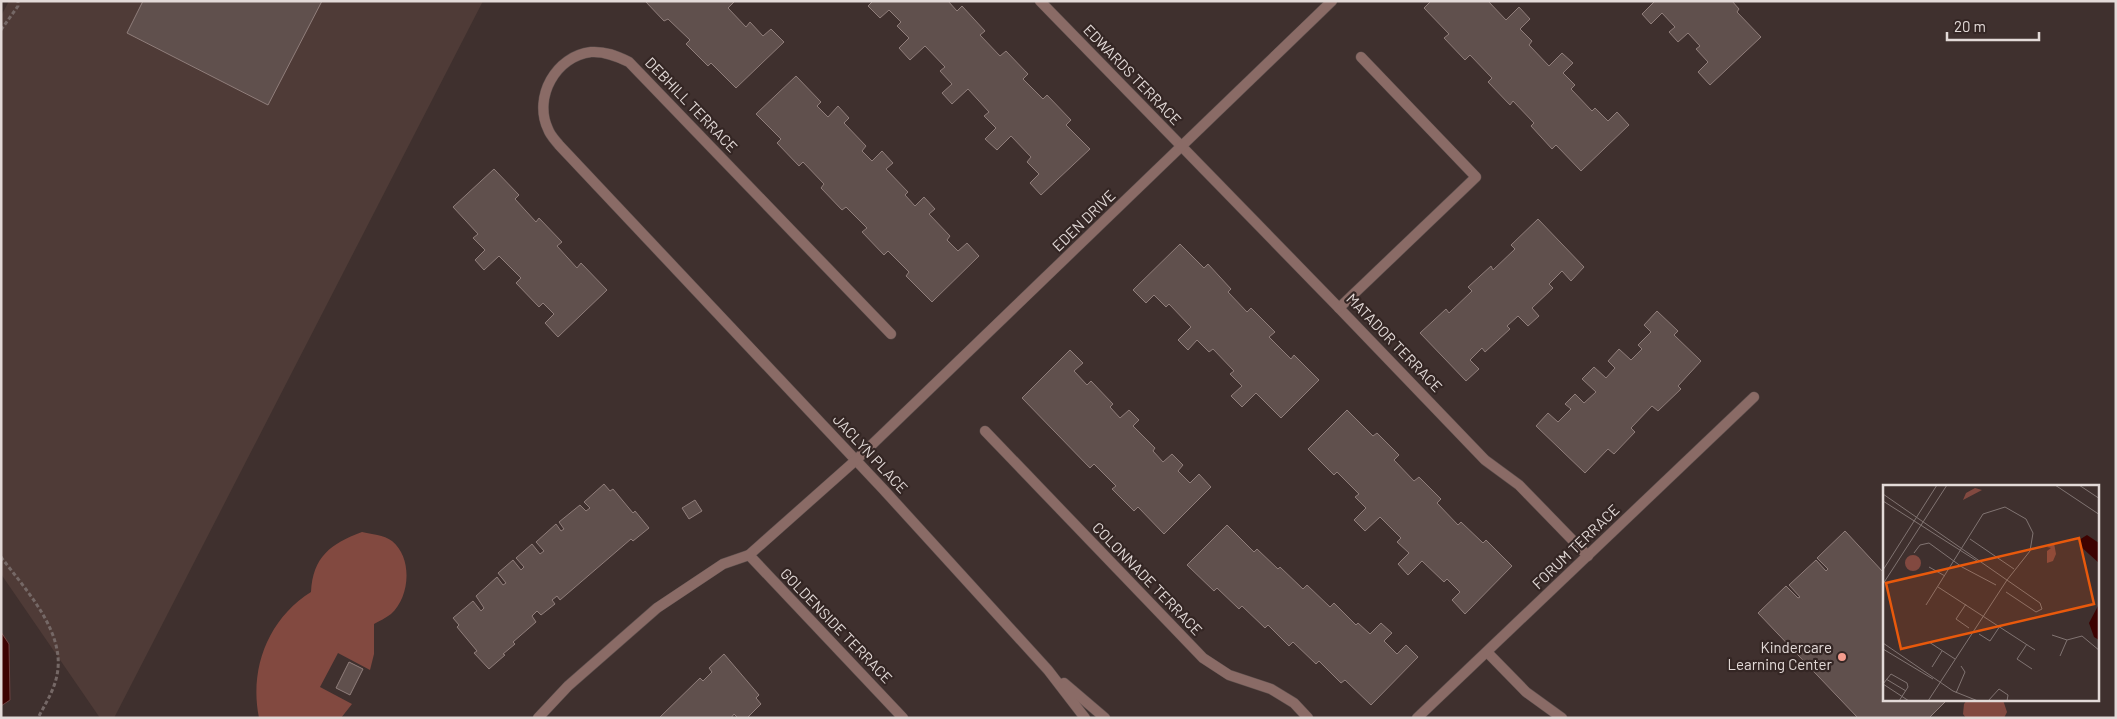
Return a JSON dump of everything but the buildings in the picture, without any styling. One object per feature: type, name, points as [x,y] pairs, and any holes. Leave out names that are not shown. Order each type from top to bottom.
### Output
[{"type":"street","name":"EDWARDS TERRACE","points":[[1040,1],[1181,148]]},
{"type":"street","name":"EDEN DRIVE","points":[[749,554],[856,460],[1332,1]]},
{"type":"street","name":"DEBHILL TERRACE","points":[[667,260],[559,145],[548,129],[543,110],[546,89],[555,72],[573,58],[591,52],[611,54],[629,62],[891,334]]},
{"type":"street","points":[[1339,308],[1476,177],[1361,57]]},
{"type":"street","name":"MATADOR TERRACE","points":[[1181,148],[1339,308],[1485,460],[1519,486],[1588,556]]},
{"type":"street","name":"JACLYN PLACE","points":[[667,260],[856,460],[1048,670],[1085,718]]},
{"type":"street","name":"FORUM TERRACE","points":[[1417,718],[1754,397]]},
{"type":"street","name":"COLONNADE TERRACE","points":[[985,431],[1203,658],[1229,675],[1271,689],[1294,704],[1308,718]]},
{"type":"street","points":[[538,718],[568,686],[657,608],[723,564],[749,554]]},
{"type":"street","name":"GOLDENSIDE TERRACE","points":[[749,554],[902,718]]},
{"type":"street","points":[[1487,652],[1526,692],[1562,718]]},
{"type":"street","name":"JACLYN PLACE","points":[[1048,670],[1105,718]]},
{"type":"path","points":[[1,30],[10,18],[18,1]]},
{"type":"path","points":[[1,557],[32,599],[46,622],[56,645],[59,664],[57,676],[53,689],[38,718]]},
{"type":"shaded area","points":[[9,1],[483,1],[114,718],[100,718],[1,574],[1,16]]},
{"type":"shaded area","points":[[362,532],[389,539],[399,548],[406,567],[407,578],[402,598],[397,607],[391,614],[374,624],[374,654],[370,670],[338,653],[320,687],[352,704],[341,718],[259,718],[257,681],[265,647],[273,631],[283,616],[311,592],[315,570],[325,553],[332,547]]},
{"type":"shaded area","points":[[1,632],[9,644],[10,700],[1,706]]},
{"type":"shaded area","points":[[1966,702],[2004,702],[2007,712],[2004,718],[1966,718],[1963,714]]},
{"type":"place","name":"Kindercare Learning Center","points":[[1842,657]]}]
